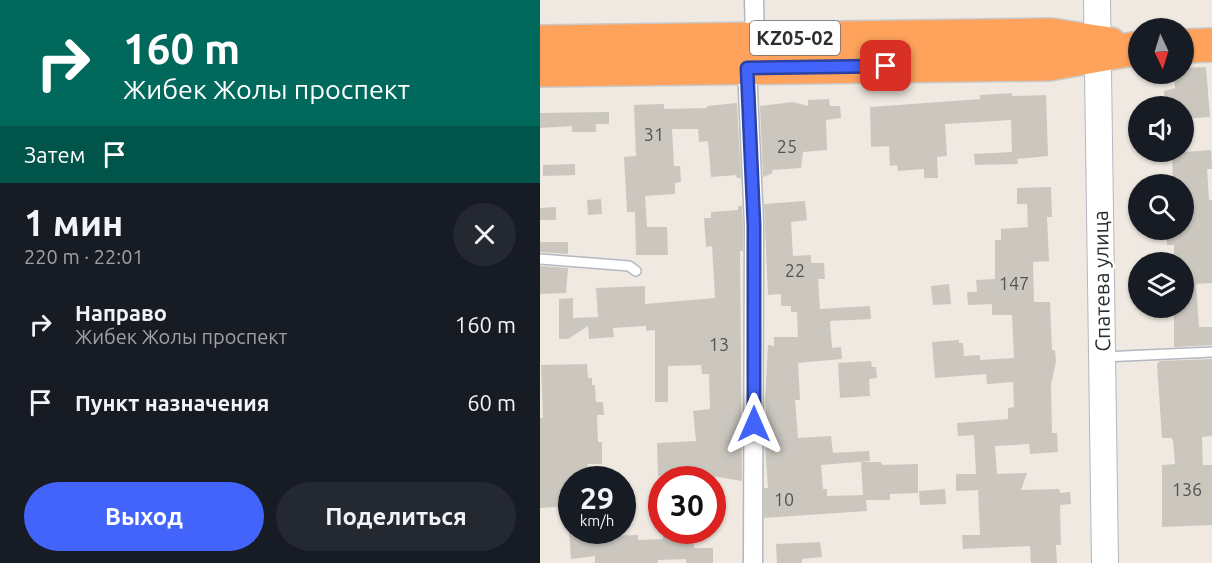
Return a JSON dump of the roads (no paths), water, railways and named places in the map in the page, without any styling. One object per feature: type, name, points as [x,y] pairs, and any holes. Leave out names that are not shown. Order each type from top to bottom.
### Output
[{"type":"highway","name":"KZ05-02","points":[[540,42],[751,53],[1049,64],[1098,49],[1128,48]]},
{"type":"highway","points":[[1194,46],[1212,45]]},
{"type":"highway","name":"KZ05-02","points":[[540,70],[751,53]]},
{"type":"street","points":[[753,563],[754,225],[751,53],[754,0]]},
{"type":"street","name":"Спатева улица","points":[[1097,0],[1105,563]]},
{"type":"lane","points":[[540,259],[629,266],[636,271]]},
{"type":"lane","points":[[1103,357],[1212,352]]}]
